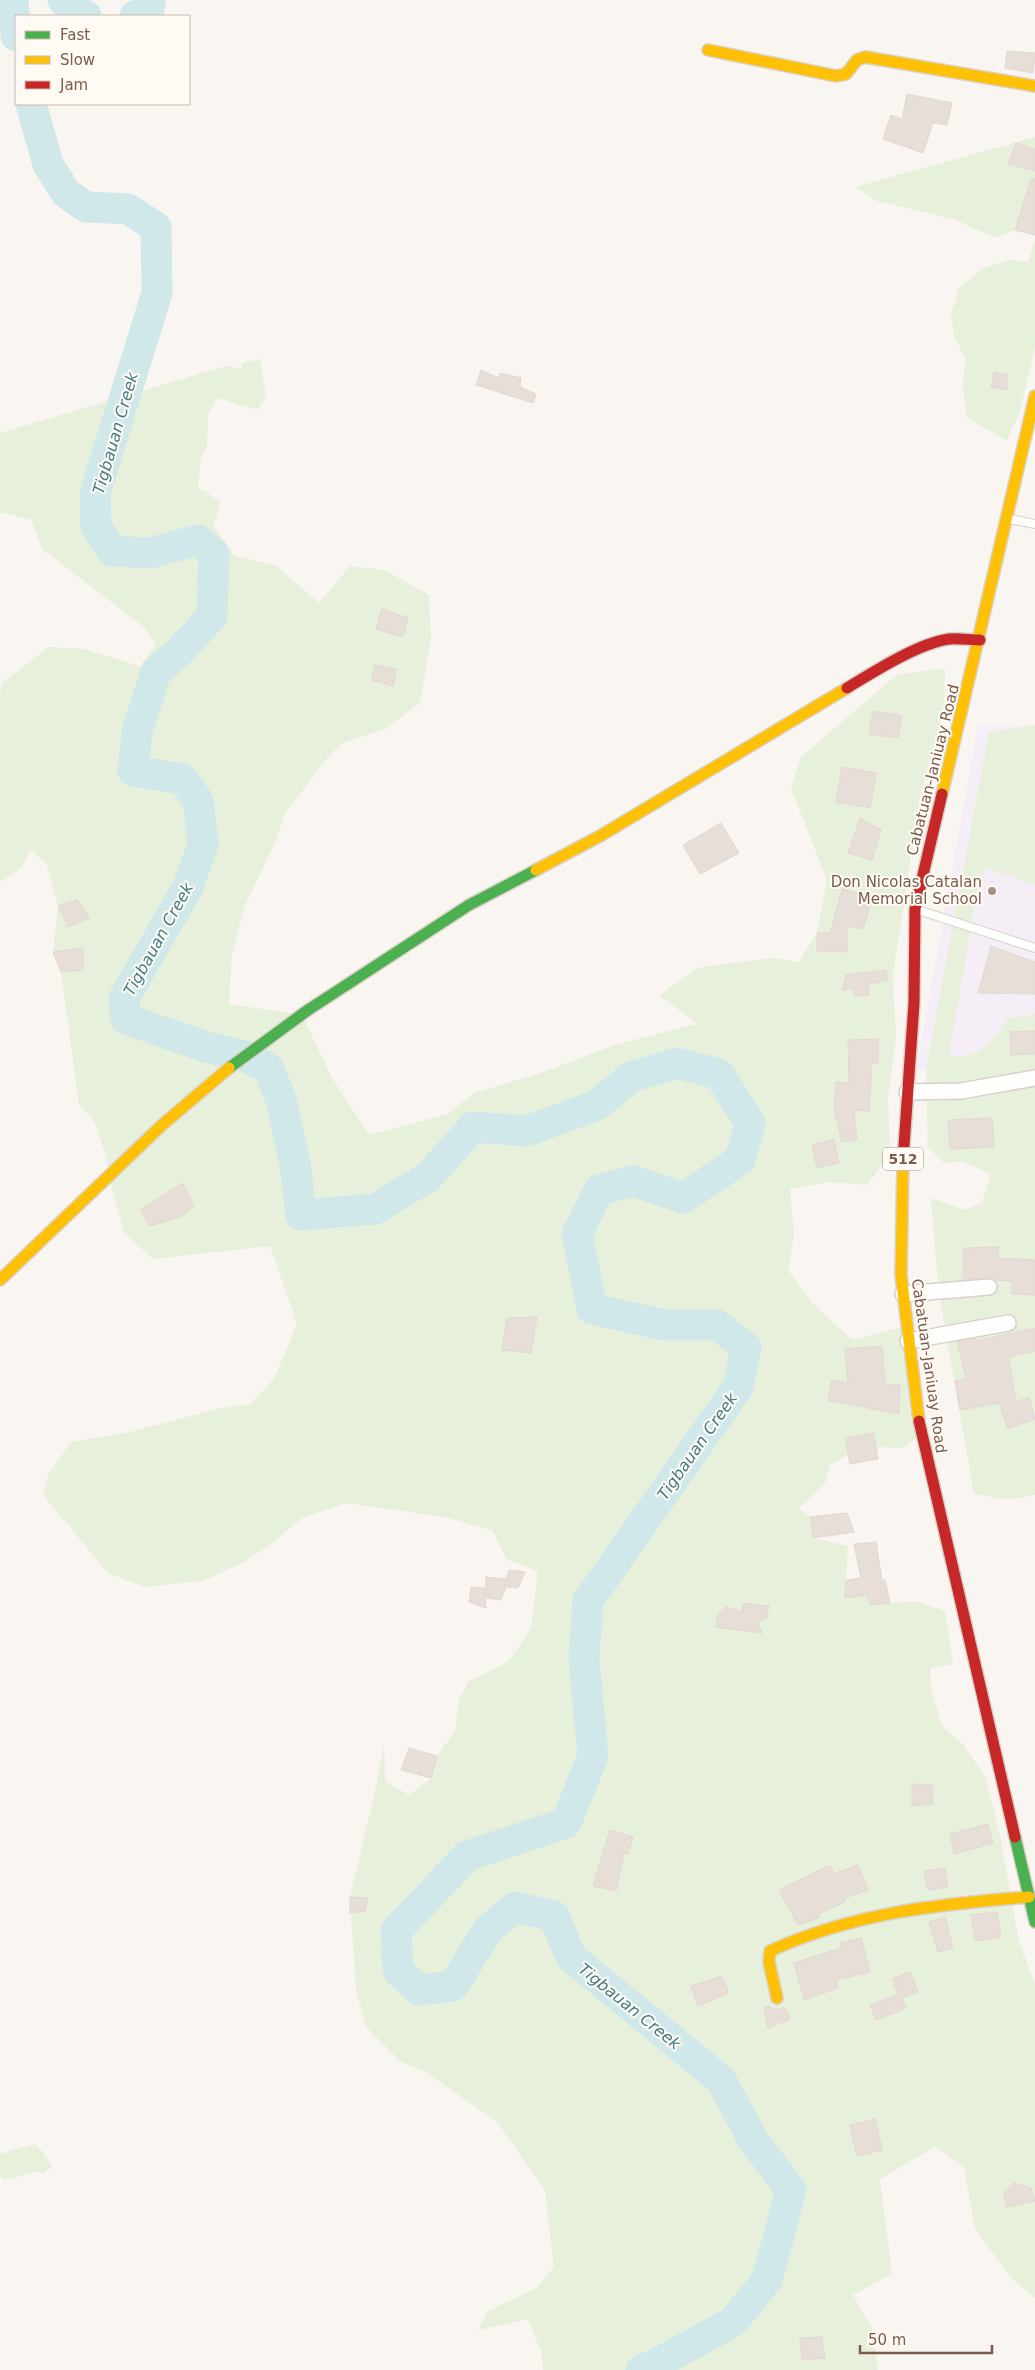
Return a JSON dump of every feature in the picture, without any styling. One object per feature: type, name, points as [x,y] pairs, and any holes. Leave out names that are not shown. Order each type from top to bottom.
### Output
[{"type":"street","points":[[708,50],[836,76],[846,74],[856,60],[865,57],[1035,86]]},
{"type":"street","name":"Cabatuan-Janiuay Road","points":[[1035,396],[980,640],[944,780],[915,909],[914,1003],[902,1168],[901,1275],[920,1430],[1035,1922]]},
{"type":"street","points":[[0,1280],[43,1241],[102,1180],[162,1124],[245,1054],[308,1010],[469,904],[600,836],[888,663],[919,649],[948,640],[980,640]]},
{"type":"street","points":[[907,1092],[961,1091],[1035,1078]]},
{"type":"street","points":[[903,1294],[989,1288]]},
{"type":"street","points":[[908,1341],[1008,1323]]},
{"type":"street","points":[[777,1998],[768,1962],[770,1952],[789,1942],[824,1928],[903,1912],[1029,1897]]},
{"type":"lane","points":[[1008,519],[1035,524]]},
{"type":"lane","points":[[915,909],[1035,948]]},
{"type":"shaded area","name":"Don Nicolas Catalan Memorial School","points":[[978,725],[1035,726],[1035,1056],[916,1070]]},
{"type":"green space","points":[[1035,137],[1035,235],[1015,230],[995,238],[956,220],[877,201],[855,187]]},
{"type":"green space","points":[[1035,240],[1035,347],[1020,411],[1007,441],[967,418],[963,386],[965,359],[954,335],[951,315],[959,288],[982,269],[1008,260],[1028,262]]},
{"type":"green space","points":[[260,359],[266,397],[258,409],[216,398],[208,415],[207,446],[201,456],[198,488],[221,503],[213,526],[235,556],[275,565],[319,603],[350,566],[384,570],[429,595],[431,638],[420,703],[385,729],[342,743],[328,757],[285,814],[275,843],[245,905],[232,954],[229,1004],[302,1015],[332,1078],[369,1135],[448,1114],[474,1093],[541,1073],[618,1044],[697,1024],[660,995],[697,968],[771,958],[799,962],[817,933],[827,880],[791,788],[801,757],[897,675],[945,668],[944,711],[920,797],[893,975],[896,1037],[888,1097],[890,1155],[867,1185],[828,1182],[790,1189],[794,1234],[788,1270],[812,1303],[852,1340],[909,1325],[917,1437],[902,1448],[876,1447],[873,1433],[845,1438],[848,1455],[830,1465],[825,1483],[798,1509],[810,1517],[813,1538],[848,1546],[846,1580],[867,1576],[870,1579],[885,1580],[890,1603],[915,1601],[945,1611],[953,1664],[930,1668],[931,1691],[943,1727],[961,1742],[985,1776],[999,1830],[1019,1941],[1035,1985],[1035,2298],[1012,2279],[975,2229],[964,2167],[935,2147],[880,2179],[892,2274],[853,2295],[872,2328],[878,2370],[543,2370],[542,2354],[528,2319],[478,2330],[488,2311],[536,2288],[554,2267],[545,2190],[497,2122],[426,2072],[401,2062],[366,2027],[356,1989],[350,1897],[384,1745],[385,1781],[409,1795],[431,1778],[437,1756],[455,1731],[459,1700],[468,1682],[509,1661],[531,1628],[538,1571],[506,1559],[493,1531],[445,1517],[346,1503],[302,1518],[272,1543],[244,1562],[203,1581],[144,1587],[108,1573],[43,1495],[48,1475],[71,1442],[130,1432],[217,1409],[250,1404],[274,1379],[297,1324],[270,1246],[153,1259],[124,1233],[107,1160],[95,1123],[79,1104],[61,972],[53,952],[58,906],[47,865],[30,849],[22,868],[0,882],[0,693],[2,683],[49,647],[83,649],[140,666],[156,645],[144,627],[42,549],[31,520],[0,512],[0,433],[226,366],[242,369],[242,363]]},
{"type":"green space","points":[[1035,725],[1035,885],[985,868],[973,914],[949,1056],[969,1055],[977,1052],[991,1041],[1008,1018],[1035,1014],[1035,1495],[1008,1500],[974,1494],[939,1294],[931,1198],[965,1210],[982,1203],[991,1174],[962,1161],[944,1163],[928,1147],[926,1070],[989,732]]},
{"type":"green space","points":[[34,2144],[42,2151],[52,2166],[44,2174],[37,2172],[3,2180],[0,2175],[0,2154]]},
{"type":"building","points":[[1007,51],[1035,53],[1033,73],[1005,68]]},
{"type":"building","points":[[907,94],[952,103],[947,125],[933,123],[923,153],[883,139],[891,115],[902,119]]},
{"type":"building","points":[[1016,143],[1035,149],[1035,171],[1008,164]]},
{"type":"building","points":[[1031,179],[1035,179],[1035,235],[1015,230]]},
{"type":"building","points":[[481,370],[499,378],[500,373],[521,378],[520,387],[536,394],[533,403],[476,385]]},
{"type":"building","points":[[994,372],[1008,375],[1007,390],[991,387]]},
{"type":"building","points":[[382,609],[408,618],[403,637],[376,629]]},
{"type":"building","points":[[374,665],[396,669],[393,686],[372,680]]},
{"type":"building","points":[[873,711],[902,716],[898,738],[869,734]]},
{"type":"building","points":[[842,767],[876,773],[870,808],[836,802]]},
{"type":"building","points":[[860,818],[881,830],[872,860],[848,853]]},
{"type":"building","points":[[721,823],[739,853],[700,874],[683,845]]},
{"type":"building","points":[[843,886],[848,887],[848,891],[873,896],[863,929],[847,926],[847,952],[817,951],[817,933],[830,933]]},
{"type":"building","points":[[77,900],[90,918],[68,927],[58,906]]},
{"type":"building","points":[[991,946],[1035,962],[1035,994],[978,993]]},
{"type":"building","points":[[83,948],[83,970],[61,972],[53,952]]},
{"type":"building","points":[[886,970],[888,980],[869,984],[869,995],[854,996],[854,988],[842,990],[846,975]]},
{"type":"building","points":[[1035,1031],[1035,1054],[1011,1055],[1010,1032]]},
{"type":"building","points":[[878,1039],[878,1063],[872,1063],[869,1111],[854,1110],[857,1140],[842,1142],[834,1109],[836,1082],[849,1083],[848,1040]]},
{"type":"building","points":[[992,1118],[994,1147],[950,1149],[948,1120]]},
{"type":"building","points":[[834,1139],[839,1163],[817,1168],[812,1145]]},
{"type":"building","points":[[183,1183],[194,1206],[180,1217],[150,1226],[140,1210]]},
{"type":"building","points":[[999,1247],[997,1258],[1035,1260],[1035,1295],[1012,1294],[1012,1281],[963,1278],[963,1248]]},
{"type":"building","points":[[537,1317],[531,1353],[502,1350],[507,1318]]},
{"type":"building","points":[[1035,1328],[1035,1351],[1008,1357],[1016,1402],[1029,1397],[1035,1419],[1008,1429],[999,1403],[960,1410],[955,1381],[966,1379],[957,1342],[976,1338],[976,1341]]},
{"type":"building","points":[[882,1346],[885,1384],[900,1385],[899,1414],[828,1400],[832,1380],[848,1383],[845,1349]]},
{"type":"building","points":[[874,1433],[878,1459],[850,1464],[845,1438]]},
{"type":"building","points":[[847,1513],[854,1532],[813,1538],[810,1517]]},
{"type":"building","points":[[876,1542],[882,1580],[885,1580],[890,1603],[870,1605],[867,1595],[845,1598],[846,1580],[861,1578],[854,1544]]},
{"type":"building","points":[[509,1570],[525,1572],[518,1588],[506,1587],[501,1600],[485,1598],[486,1608],[469,1602],[471,1587],[484,1588],[485,1596],[486,1577],[506,1579]]},
{"type":"building","points":[[743,1603],[769,1606],[766,1619],[758,1622],[762,1633],[716,1627],[718,1615],[726,1607],[742,1612]]},
{"type":"building","points":[[409,1748],[437,1756],[431,1778],[401,1770]]},
{"type":"building","points":[[912,1784],[932,1785],[933,1804],[912,1806]]},
{"type":"building","points":[[988,1824],[993,1843],[954,1854],[950,1834]]},
{"type":"building","points":[[610,1830],[633,1837],[628,1854],[624,1853],[616,1891],[593,1886]]},
{"type":"building","points":[[830,1865],[834,1874],[858,1865],[868,1890],[845,1898],[846,1901],[817,1915],[819,1918],[798,1925],[779,1890]]},
{"type":"building","points":[[945,1868],[948,1887],[928,1890],[924,1871]]},
{"type":"building","points":[[350,1897],[368,1898],[365,1911],[350,1913]]},
{"type":"building","points":[[997,1912],[1001,1937],[975,1941],[971,1915]]},
{"type":"building","points":[[945,1917],[953,1948],[938,1952],[929,1922]]},
{"type":"building","points":[[861,1938],[870,1972],[836,1980],[838,1988],[804,2000],[794,1963],[841,1948],[840,1943]]},
{"type":"building","points":[[910,1972],[918,1992],[902,1998],[906,2008],[876,2020],[870,2005],[898,1994],[892,1979]]},
{"type":"building","points":[[722,1976],[729,1993],[698,2006],[691,1986]]},
{"type":"building","points":[[768,2006],[774,2010],[785,2007],[790,2019],[768,2028],[764,2007]]},
{"type":"building","points":[[875,2119],[882,2150],[857,2156],[850,2125]]},
{"type":"building","points":[[1014,2183],[1031,2188],[1035,2201],[1006,2207],[1004,2192]]},
{"type":"building","points":[[822,2337],[825,2358],[802,2360],[800,2338]]},
{"type":"waterway","name":"Tigbauan Creek","points":[[13,0],[15,24]]},
{"type":"waterway","name":"Tigbauan Creek","points":[[63,0],[85,15]]},
{"type":"waterway","name":"Tigbauan Creek","points":[[137,15],[149,10],[150,0]]},
{"type":"waterway","name":"Tigbauan Creek","points":[[31,105],[48,164],[66,193],[86,207],[128,209],[156,227],[157,293],[95,493],[96,526],[112,551],[150,553],[198,540],[214,554],[212,616],[180,651],[156,672],[137,732],[133,771],[183,779],[198,801],[203,844],[188,887],[124,998],[126,1019],[206,1047],[245,1056],[269,1069],[281,1100],[295,1163],[301,1215],[375,1209],[428,1177],[473,1127],[527,1131],[597,1105],[631,1077],[677,1063],[719,1074],[750,1123],[740,1160],[683,1198],[633,1181],[599,1190],[577,1234],[592,1309],[664,1325],[717,1325],[746,1347],[738,1387],[588,1601],[584,1658],[593,1756],[566,1823],[467,1856],[396,1931],[398,1970],[419,1990],[453,1986],[488,1930],[515,1907],[554,1916],[571,1957],[721,2080],[753,2140],[791,2190],[767,2280],[733,2322],[654,2365],[641,2370]]},
{"type":"traffic: fast","points":[[229,1068],[308,1010],[469,905],[536,870]]},
{"type":"traffic: fast","points":[[1015,1837],[1035,1922]]},
{"type":"traffic: slow","points":[[708,50],[836,76],[846,74],[857,60],[865,57],[1035,86]]},
{"type":"traffic: slow","points":[[942,794],[1035,396]]},
{"type":"traffic: slow","points":[[536,870],[600,836],[847,688]]},
{"type":"traffic: slow","points":[[0,1280],[162,1125],[229,1068]]},
{"type":"traffic: slow","points":[[903,1160],[901,1275],[919,1421]]},
{"type":"traffic: slow","points":[[777,1998],[769,1962],[770,1951],[801,1938],[865,1919],[897,1912],[962,1903],[1029,1897]]},
{"type":"traffic: jam","points":[[847,688],[896,659],[924,646],[949,639],[980,640]]},
{"type":"traffic: jam","points":[[903,1160],[914,1003],[915,909],[942,794]]},
{"type":"traffic: jam","points":[[919,1421],[1015,1837]]},
{"type":"place","name":"Don Nicolas Catalan Memorial School","points":[[992,891]]}]
